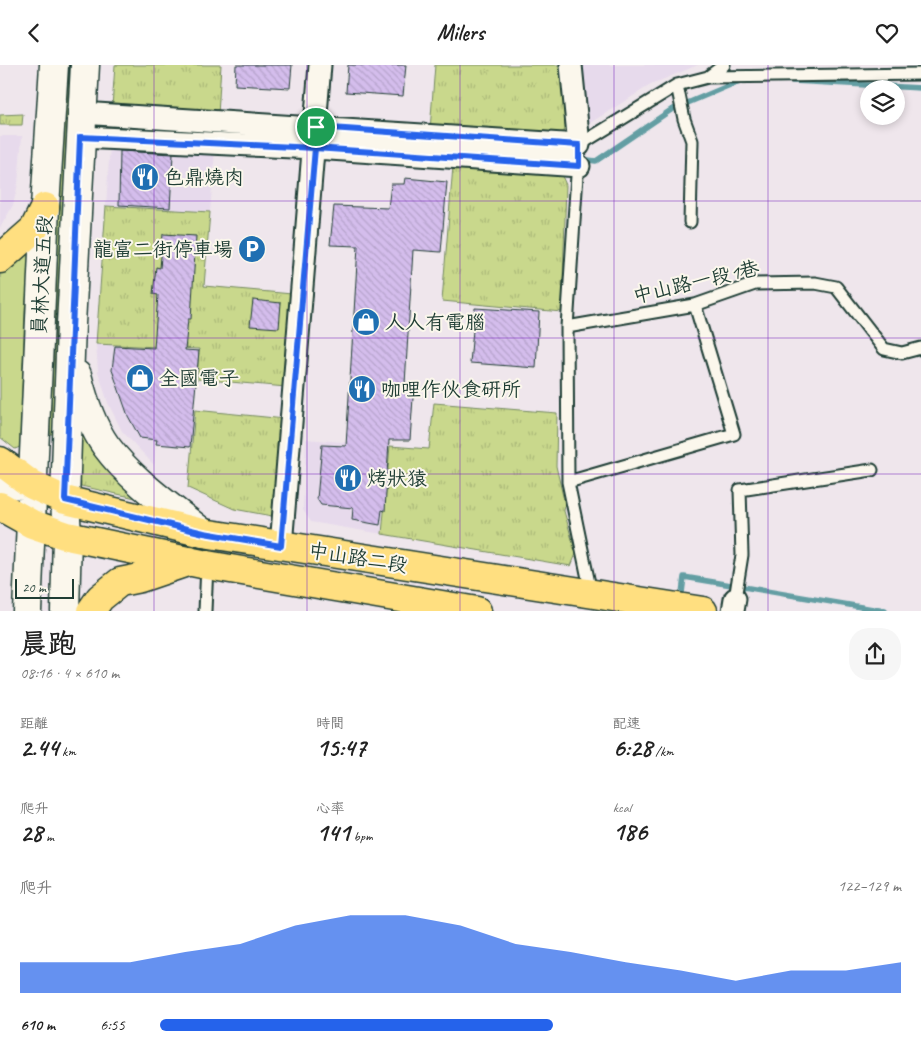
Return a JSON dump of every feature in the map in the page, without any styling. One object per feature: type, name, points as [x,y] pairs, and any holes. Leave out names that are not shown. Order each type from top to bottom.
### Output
[{"type":"main road","name":"員林大道五段","points":[[27,611],[45,207],[54,65]]},
{"type":"main road","name":"員林大道五段","points":[[65,611],[67,535],[65,500],[71,324],[85,65]]},
{"type":"main road","points":[[0,259],[34,229],[45,207]]},
{"type":"main road","points":[[71,324],[76,374],[85,405],[105,444],[131,475],[204,533]]},
{"type":"main road","points":[[0,461],[32,485]]},
{"type":"main road","name":"中山路二段","points":[[0,484],[32,485],[65,500],[204,533],[700,610]]},
{"type":"main road","points":[[0,506],[32,524]]},
{"type":"main road","name":"中山路二段","points":[[0,520],[32,524],[67,535],[199,563],[477,611]]},
{"type":"main road","points":[[91,611],[100,598],[120,582],[199,563]]},
{"type":"street","points":[[281,546],[315,148],[320,65]]},
{"type":"street","points":[[571,65],[579,155]]},
{"type":"street","points":[[81,125],[316,127],[579,155]]},
{"type":"street","points":[[81,125],[315,148],[579,155]]},
{"type":"lane","points":[[708,77],[724,65]]},
{"type":"lane","points":[[592,594],[568,482],[567,327],[579,155],[677,85],[708,77],[921,74]]},
{"type":"lane","points":[[677,85],[684,119],[692,141],[690,222]]},
{"type":"lane","name":"中山路一段1巷","points":[[567,327],[695,305],[756,284],[815,283],[836,287],[884,349],[902,353],[921,348]]},
{"type":"lane","points":[[568,482],[734,435],[695,305]]},
{"type":"lane","points":[[734,605],[742,555],[740,490],[872,470]]},
{"type":"lane","points":[[199,563],[205,611]]},
{"type":"shaded area","points":[[583,65],[698,65],[652,84],[590,123],[585,119]]},
{"type":"shaded area","points":[[0,136],[22,136],[18,184],[13,205],[0,228]]},
{"type":"shaded area","points":[[110,145],[215,151],[210,212],[106,206]]},
{"type":"shaded area","points":[[96,344],[165,348],[154,465],[122,431],[108,403],[98,371]]},
{"type":"shaded area","points":[[306,439],[390,446],[382,534],[311,522],[303,510]]},
{"type":"green space","points":[[64,65],[75,65],[54,434],[50,434]]},
{"type":"green space","points":[[115,65],[221,65],[218,115],[112,107]]},
{"type":"green space","points":[[435,65],[563,65],[565,130],[554,139],[430,130]]},
{"type":"green space","points":[[23,114],[22,125],[0,125],[0,115]]},
{"type":"green space","points":[[453,166],[550,172],[562,176],[566,185],[562,312],[442,301]]},
{"type":"green space","points":[[106,206],[210,212],[204,286],[292,294],[286,387],[197,379],[199,349],[96,344]]},
{"type":"green space","points":[[32,247],[25,308],[20,447],[15,449],[0,437],[0,270]]},
{"type":"green space","points":[[434,403],[557,413],[556,466],[565,505],[564,511],[576,554],[571,566],[382,534],[390,446],[429,449]]},
{"type":"green space","points":[[195,410],[285,419],[278,508],[272,516],[234,509],[188,488]]},
{"type":"green space","points":[[79,427],[140,499],[81,486],[78,482]]},
{"type":"building","points":[[236,65],[292,65],[290,88],[235,85]]},
{"type":"building","points":[[348,65],[406,65],[403,96],[346,92]]},
{"type":"building","points":[[120,151],[173,154],[170,208],[119,205]]},
{"type":"building","points":[[405,178],[447,182],[441,252],[413,250],[405,384],[414,384],[410,440],[389,440],[385,511],[382,510],[380,525],[352,520],[353,508],[321,505],[317,499],[322,445],[346,446],[358,246],[330,245],[334,206],[388,208],[391,184],[404,184]]},
{"type":"building","points":[[163,234],[196,236],[191,319],[188,319],[185,350],[199,351],[190,447],[156,444],[157,440],[140,438],[128,416],[112,370],[115,346],[154,348],[158,295],[153,294],[156,267],[160,268]]},
{"type":"building","points":[[253,300],[281,303],[279,328],[250,326]]},
{"type":"building","points":[[475,308],[539,312],[536,368],[470,363]]},
{"type":"waterway","points":[[580,159],[596,161],[671,110],[742,80]]},
{"type":"waterway","points":[[793,81],[921,88]]},
{"type":"waterway","points":[[681,601],[684,577],[885,611]]},
{"type":"place","name":"色鼎燒肉","points":[[145,177]]},
{"type":"place","name":"龍富二街停車場","points":[[252,249]]},
{"type":"place","name":"人人有電腦","points":[[366,322]]},
{"type":"place","name":"全國電子","points":[[140,378]]},
{"type":"place","name":"咖哩作伙食研所","points":[[362,389]]},
{"type":"place","name":"烤狀猿","points":[[348,478]]},
{"type":"route","points":[[316,127],[315,148],[80,137],[65,500],[204,533],[281,546],[315,148],[579,166],[579,145],[316,127]]}]
